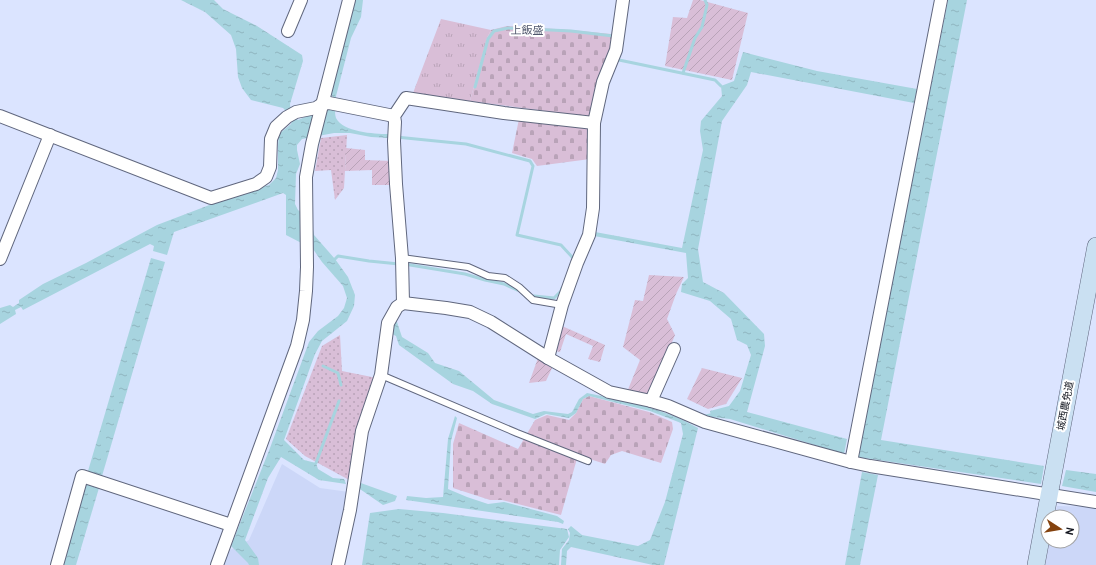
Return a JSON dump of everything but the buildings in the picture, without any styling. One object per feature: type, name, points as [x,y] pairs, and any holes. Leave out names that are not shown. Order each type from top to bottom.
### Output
[{"type":"street","points":[[288,31],[301,0]]},
{"type":"street","points":[[217,565],[297,346],[303,320],[306,290],[306,177],[312,144],[329,104],[349,0]]},
{"type":"street","points":[[548,358],[562,305],[588,235],[593,208],[594,123],[603,82],[616,50],[623,0]]},
{"type":"street","points":[[851,462],[941,0]]},
{"type":"street","points":[[403,303],[402,262],[396,184],[394,116],[406,98],[504,113],[594,123]]},
{"type":"street","points":[[0,116],[211,198],[256,184],[266,177],[270,167],[271,139],[276,127],[291,114],[329,104],[394,116]]},
{"type":"street","points":[[0,259],[50,135]]},
{"type":"street","name":"城西農免道","points":[[1036,565],[1096,246]]},
{"type":"street","points":[[338,565],[350,510],[362,431],[381,375],[388,323],[397,307],[403,303],[470,312],[491,322],[548,358],[609,392],[668,406],[701,420],[870,466],[1096,502]]},
{"type":"street","points":[[651,401],[674,349]]},
{"type":"street","points":[[57,565],[82,476],[231,525]]},
{"type":"lane","points":[[402,262],[468,267],[488,276],[505,278],[519,287],[533,300],[562,305]]},
{"type":"lane","points":[[381,375],[517,433],[588,461]]},
{"type":"shaded area","points":[[282,464],[320,488],[349,492],[335,565],[221,565],[226,552],[249,540]]},
{"type":"shaded area","points":[[1057,506],[1096,507],[1096,565],[1045,565],[1048,549],[1080,549],[1080,509],[1056,509]]},
{"type":"green space","points":[[693,0],[700,0],[748,13],[732,80],[665,66],[673,17],[687,18]]},
{"type":"green space","points":[[441,19],[491,30],[487,38],[470,101],[413,93]]},
{"type":"green space","points":[[507,26],[611,34],[611,54],[590,117],[470,101],[487,38],[491,30]]},
{"type":"green space","points":[[519,119],[588,128],[590,159],[537,166],[532,159],[512,153]]},
{"type":"green space","points":[[347,135],[344,188],[335,200],[331,170],[315,171],[321,138]]},
{"type":"green space","points":[[346,148],[365,150],[365,160],[392,161],[392,185],[372,185],[372,170],[345,171]]},
{"type":"green space","points":[[649,275],[684,277],[667,319],[675,335],[650,396],[627,392],[640,360],[623,347],[635,300],[643,301]]},
{"type":"green space","points":[[562,326],[605,345],[600,362],[588,359],[593,346],[566,334],[560,352],[555,351]]},
{"type":"green space","points":[[340,335],[342,371],[377,378],[351,481],[305,456],[286,439],[322,346]]},
{"type":"green space","points":[[538,358],[552,368],[546,381],[529,383]]},
{"type":"green space","points":[[702,368],[742,378],[726,404],[708,409],[687,399]]},
{"type":"green space","points":[[589,396],[649,412],[672,422],[673,429],[661,463],[622,451],[611,455],[605,464],[578,455],[561,515],[502,500],[490,500],[453,488],[453,444],[459,423],[518,449],[535,420],[547,415],[569,420],[576,413],[583,399]]},
{"type":"water","points":[[181,0],[214,0],[223,9],[257,26],[302,55],[303,61],[290,104],[292,113],[298,120],[321,110],[335,108],[336,118],[345,126],[359,131],[388,134],[389,137],[371,137],[350,133],[334,133],[302,139],[297,145],[300,164],[296,174],[295,204],[298,210],[311,220],[314,235],[335,259],[348,277],[355,295],[354,306],[347,321],[322,341],[315,354],[284,440],[304,460],[316,463],[318,469],[333,478],[344,479],[346,484],[319,480],[281,457],[268,478],[245,540],[258,558],[259,565],[249,565],[231,546],[270,448],[309,342],[318,331],[338,316],[344,308],[347,298],[343,286],[313,249],[286,235],[286,195],[283,193],[174,232],[167,255],[153,251],[154,246],[150,244],[23,310],[21,307],[15,310],[16,314],[0,324],[0,308],[10,305],[13,307],[19,303],[19,300],[43,284],[157,225],[233,196],[269,185],[276,178],[278,170],[279,134],[291,124],[292,121],[283,108],[251,100],[242,88],[238,77],[236,49],[231,35],[205,12]]},
{"type":"water","points":[[353,0],[363,0],[361,17],[351,38],[335,100],[330,93]]},
{"type":"water","points":[[948,0],[967,0],[881,440],[1044,466],[1041,484],[858,457]]},
{"type":"water","points":[[743,52],[817,71],[917,89],[914,103],[751,72],[747,85],[722,121],[698,249],[703,282],[724,293],[764,334],[765,346],[747,412],[847,439],[844,454],[730,419],[711,417],[710,411],[729,406],[740,391],[751,355],[747,345],[737,340],[731,319],[710,301],[681,292],[682,284],[688,278],[686,253],[594,236],[595,232],[682,248],[703,150],[700,131],[701,121],[722,96],[721,86],[734,81]]},
{"type":"water","points":[[151,258],[165,262],[102,476],[88,471]]},
{"type":"water","points":[[393,322],[397,322],[402,337],[428,353],[435,363],[459,371],[494,400],[533,414],[544,411],[568,414],[572,412],[579,399],[587,393],[630,402],[658,410],[698,428],[664,565],[653,565],[571,547],[567,551],[566,565],[561,565],[562,549],[569,540],[570,533],[568,529],[571,526],[582,535],[638,546],[650,540],[665,502],[683,434],[681,423],[650,411],[589,396],[583,399],[576,413],[569,418],[546,414],[535,419],[492,404],[473,391],[453,384],[399,345],[396,336],[390,333]]},
{"type":"water","points":[[455,416],[457,418],[451,441],[448,489],[488,504],[504,502],[557,516],[564,521],[563,524],[558,522],[406,500],[407,496],[426,498],[443,497],[448,439]]},
{"type":"water","points":[[1066,470],[1096,474],[1096,492],[1062,486]]},
{"type":"water","points":[[862,472],[878,475],[860,565],[845,565]]},
{"type":"water","points":[[358,482],[397,496],[395,501],[383,505],[357,487]]},
{"type":"water","points":[[85,484],[99,488],[76,565],[61,565]]},
{"type":"water","points":[[399,509],[443,513],[567,529],[569,537],[560,550],[559,565],[362,565],[370,513]]},
{"type":"waterway","points":[[683,73],[695,38],[702,27],[707,5],[705,0]]},
{"type":"waterway","points":[[475,87],[488,39],[494,31],[508,28],[571,31],[613,36]]},
{"type":"waterway","points":[[619,60],[715,80],[721,86]]},
{"type":"waterway","points":[[396,137],[466,144],[530,161],[533,166],[517,235],[561,245],[573,258]]},
{"type":"waterway","points":[[335,259],[338,256],[399,264]]},
{"type":"waterway","points":[[404,264],[465,274],[504,284],[517,290]]},
{"type":"waterway","points":[[534,296],[554,298],[562,288]]},
{"type":"waterway","points":[[323,366],[338,373],[341,385]]},
{"type":"waterway","points":[[316,463],[339,401]]},
{"type":"waterway","points":[[702,417],[710,415]]},
{"type":"district","name":"上飯盛","points":[[527,31]]}]
